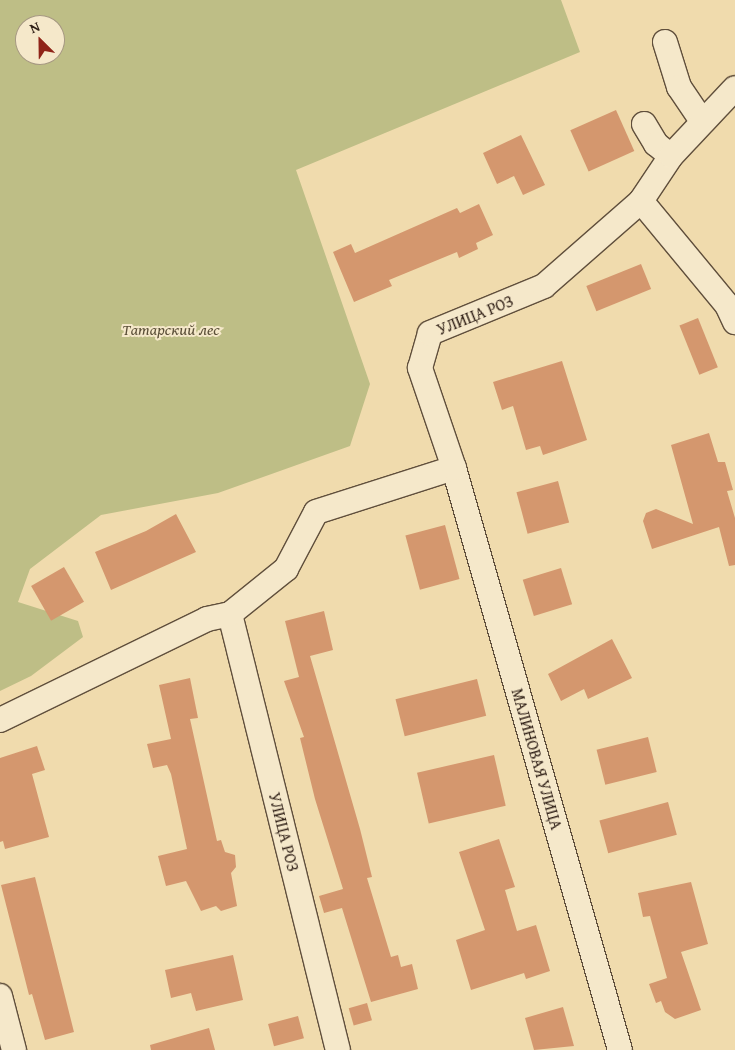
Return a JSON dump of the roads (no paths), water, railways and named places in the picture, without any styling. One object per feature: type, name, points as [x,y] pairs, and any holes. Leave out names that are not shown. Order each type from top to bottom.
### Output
[{"type":"street","points":[[665,42],[679,87],[702,121]]},
{"type":"street","name":"УЛИЦА РОЗ","points":[[454,468],[420,368],[430,333],[544,286],[641,201],[671,156],[702,121],[733,99]]},
{"type":"street","points":[[644,124],[656,144],[671,156]]},
{"type":"street","points":[[641,201],[727,305],[735,322]]},
{"type":"street","points":[[0,720],[207,619],[230,614],[286,569],[316,512],[454,468]]},
{"type":"street","name":"МАЛИНОВАЯ УЛИЦА","points":[[454,468],[620,1050]]},
{"type":"street","name":"УЛИЦА РОЗ","points":[[230,614],[338,1050]]},
{"type":"street","points":[[0,996],[14,1050]]},
{"type":"park label","name":"Татарский лес","points":[[171,329]]}]
